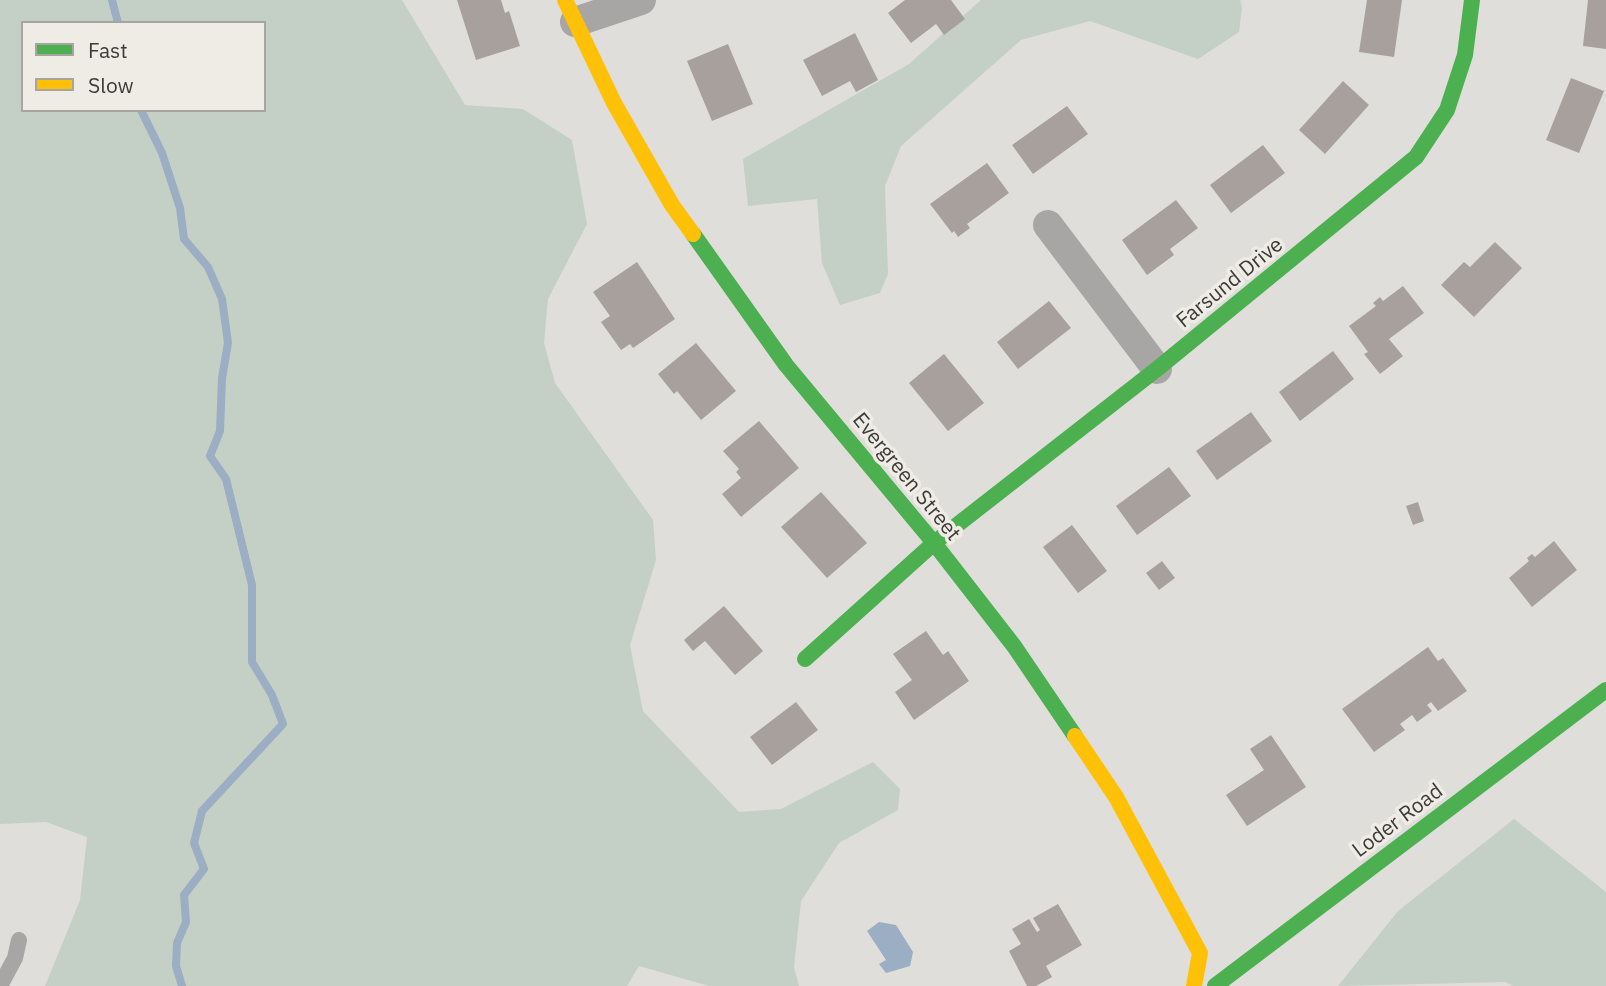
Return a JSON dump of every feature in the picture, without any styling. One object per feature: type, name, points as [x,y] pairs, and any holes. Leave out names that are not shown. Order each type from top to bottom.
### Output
[{"type":"street","points":[[570,11],[641,0]]},
{"type":"street","name":"Farsund Drive","points":[[805,659],[934,543],[1157,369],[1416,157],[1447,110],[1465,55],[1472,0]]},
{"type":"street","name":"Evergreen Street","points":[[570,11],[614,103],[672,205],[786,365],[934,543],[1014,646],[1116,797],[1200,953],[1194,986]]},
{"type":"street","points":[[1048,225],[1157,369]]},
{"type":"street","name":"Loder Road","points":[[1215,986],[1606,690]]},
{"type":"lane","points":[[0,986],[15,958],[19,940]]},
{"type":"shaded area","points":[[0,0],[402,0],[465,105],[523,109],[572,140],[587,224],[548,299],[544,343],[555,383],[653,520],[656,560],[630,645],[643,711],[739,812],[781,809],[873,762],[900,789],[898,810],[839,843],[801,901],[794,967],[799,986],[709,986],[639,966],[627,986],[45,986],[80,900],[87,837],[46,822],[0,824]]},
{"type":"shaded area","points":[[981,0],[1240,0],[1242,8],[1239,32],[1198,59],[1090,21],[1021,40],[901,146],[885,186],[888,274],[880,293],[840,305],[822,263],[817,199],[748,206],[743,159],[909,64]]},
{"type":"shaded area","points":[[1514,819],[1606,892],[1606,986],[1513,986],[1505,982],[1338,986],[1398,911]]},
{"type":"water","points":[[879,922],[896,925],[913,952],[910,966],[886,973],[879,964],[886,960],[867,931]]},
{"type":"building","points":[[457,0],[501,0],[505,13],[509,11],[520,46],[476,60]]},
{"type":"building","points":[[905,0],[951,0],[965,19],[944,35],[936,24],[911,43],[888,13]]},
{"type":"building","points":[[1367,0],[1402,0],[1394,57],[1359,52]]},
{"type":"building","points":[[1588,0],[1606,0],[1606,49],[1583,46]]},
{"type":"building","points":[[855,33],[878,80],[856,92],[850,81],[822,96],[803,60]]},
{"type":"building","points":[[728,44],[753,104],[712,121],[687,61]]},
{"type":"building","points":[[1571,78],[1604,91],[1579,153],[1546,140]]},
{"type":"building","points":[[1343,81],[1369,105],[1325,154],[1299,130]]},
{"type":"building","points":[[1067,106],[1088,134],[1033,174],[1012,145]]},
{"type":"building","points":[[1263,145],[1285,173],[1231,213],[1210,185]]},
{"type":"building","points":[[987,163],[1009,193],[967,224],[970,228],[958,237],[930,204]]},
{"type":"building","points":[[1176,200],[1198,228],[1170,249],[1174,255],[1147,275],[1122,240]]},
{"type":"building","points":[[1495,242],[1522,268],[1474,317],[1441,285],[1464,262],[1470,267]]},
{"type":"building","points":[[637,262],[675,319],[633,348],[630,344],[621,350],[601,322],[610,316],[593,292]]},
{"type":"building","points":[[1403,286],[1424,313],[1389,339],[1403,356],[1380,374],[1364,354],[1368,352],[1349,326],[1376,306],[1373,303],[1380,297],[1383,301]]},
{"type":"building","points":[[1049,301],[1071,328],[1018,369],[997,342]]},
{"type":"building","points":[[696,343],[736,391],[701,420],[677,391],[674,394],[658,374]]},
{"type":"building","points":[[1333,351],[1354,379],[1300,421],[1279,392]]},
{"type":"building","points":[[944,354],[984,403],[948,431],[909,383]]},
{"type":"building","points":[[1251,412],[1272,441],[1217,480],[1196,451]]},
{"type":"building","points":[[759,421],[799,468],[741,517],[722,494],[741,478],[736,472],[739,469],[723,451]]},
{"type":"building","points":[[1169,467],[1191,496],[1137,535],[1116,506]]},
{"type":"building","points":[[821,492],[867,543],[827,578],[781,527]]},
{"type":"building","points":[[1418,502],[1424,521],[1413,525],[1406,506]]},
{"type":"building","points":[[1072,525],[1107,571],[1078,593],[1043,547]]},
{"type":"building","points":[[1554,541],[1577,570],[1532,607],[1509,578],[1529,561],[1527,558],[1532,554],[1535,557]]},
{"type":"building","points":[[1162,561],[1175,578],[1159,590],[1146,573]]},
{"type":"building","points":[[724,606],[763,651],[735,675],[705,641],[693,651],[684,640]]},
{"type":"building","points":[[926,631],[943,655],[948,651],[969,681],[914,720],[895,692],[912,680],[893,654]]},
{"type":"building","points":[[1428,647],[1438,661],[1443,658],[1467,691],[1438,711],[1431,702],[1427,705],[1432,711],[1417,722],[1412,715],[1400,724],[1405,730],[1374,752],[1342,709]]},
{"type":"building","points":[[796,702],[818,730],[772,765],[750,737]]},
{"type":"building","points":[[1271,735],[1306,787],[1247,826],[1226,795],[1264,770],[1250,749]]},
{"type":"building","points":[[1058,904],[1082,945],[1046,966],[1052,977],[1036,986],[1027,986],[1009,951],[1021,944],[1012,929],[1029,919],[1037,932],[1040,930],[1033,918]]},
{"type":"waterway","points":[[112,0],[117,21]]},
{"type":"waterway","points":[[142,112],[162,153],[180,208],[184,239],[208,267],[222,299],[228,343],[222,378],[220,431],[210,456],[226,479],[252,585],[252,662],[272,695],[283,724],[202,811],[194,843],[204,869],[184,895],[186,922],[177,943],[176,966],[182,986]]},
{"type":"traffic: fast","points":[[805,659],[934,543],[1157,369],[1416,157],[1447,110],[1465,55],[1472,0]]},
{"type":"traffic: fast","points":[[693,234],[786,365],[934,543],[1014,646],[1075,736]]},
{"type":"traffic: fast","points":[[1215,986],[1606,690]]},
{"type":"traffic: slow","points":[[565,0],[614,103],[672,205],[693,234]]},
{"type":"traffic: slow","points":[[1075,736],[1116,797],[1200,953],[1194,986]]}]
